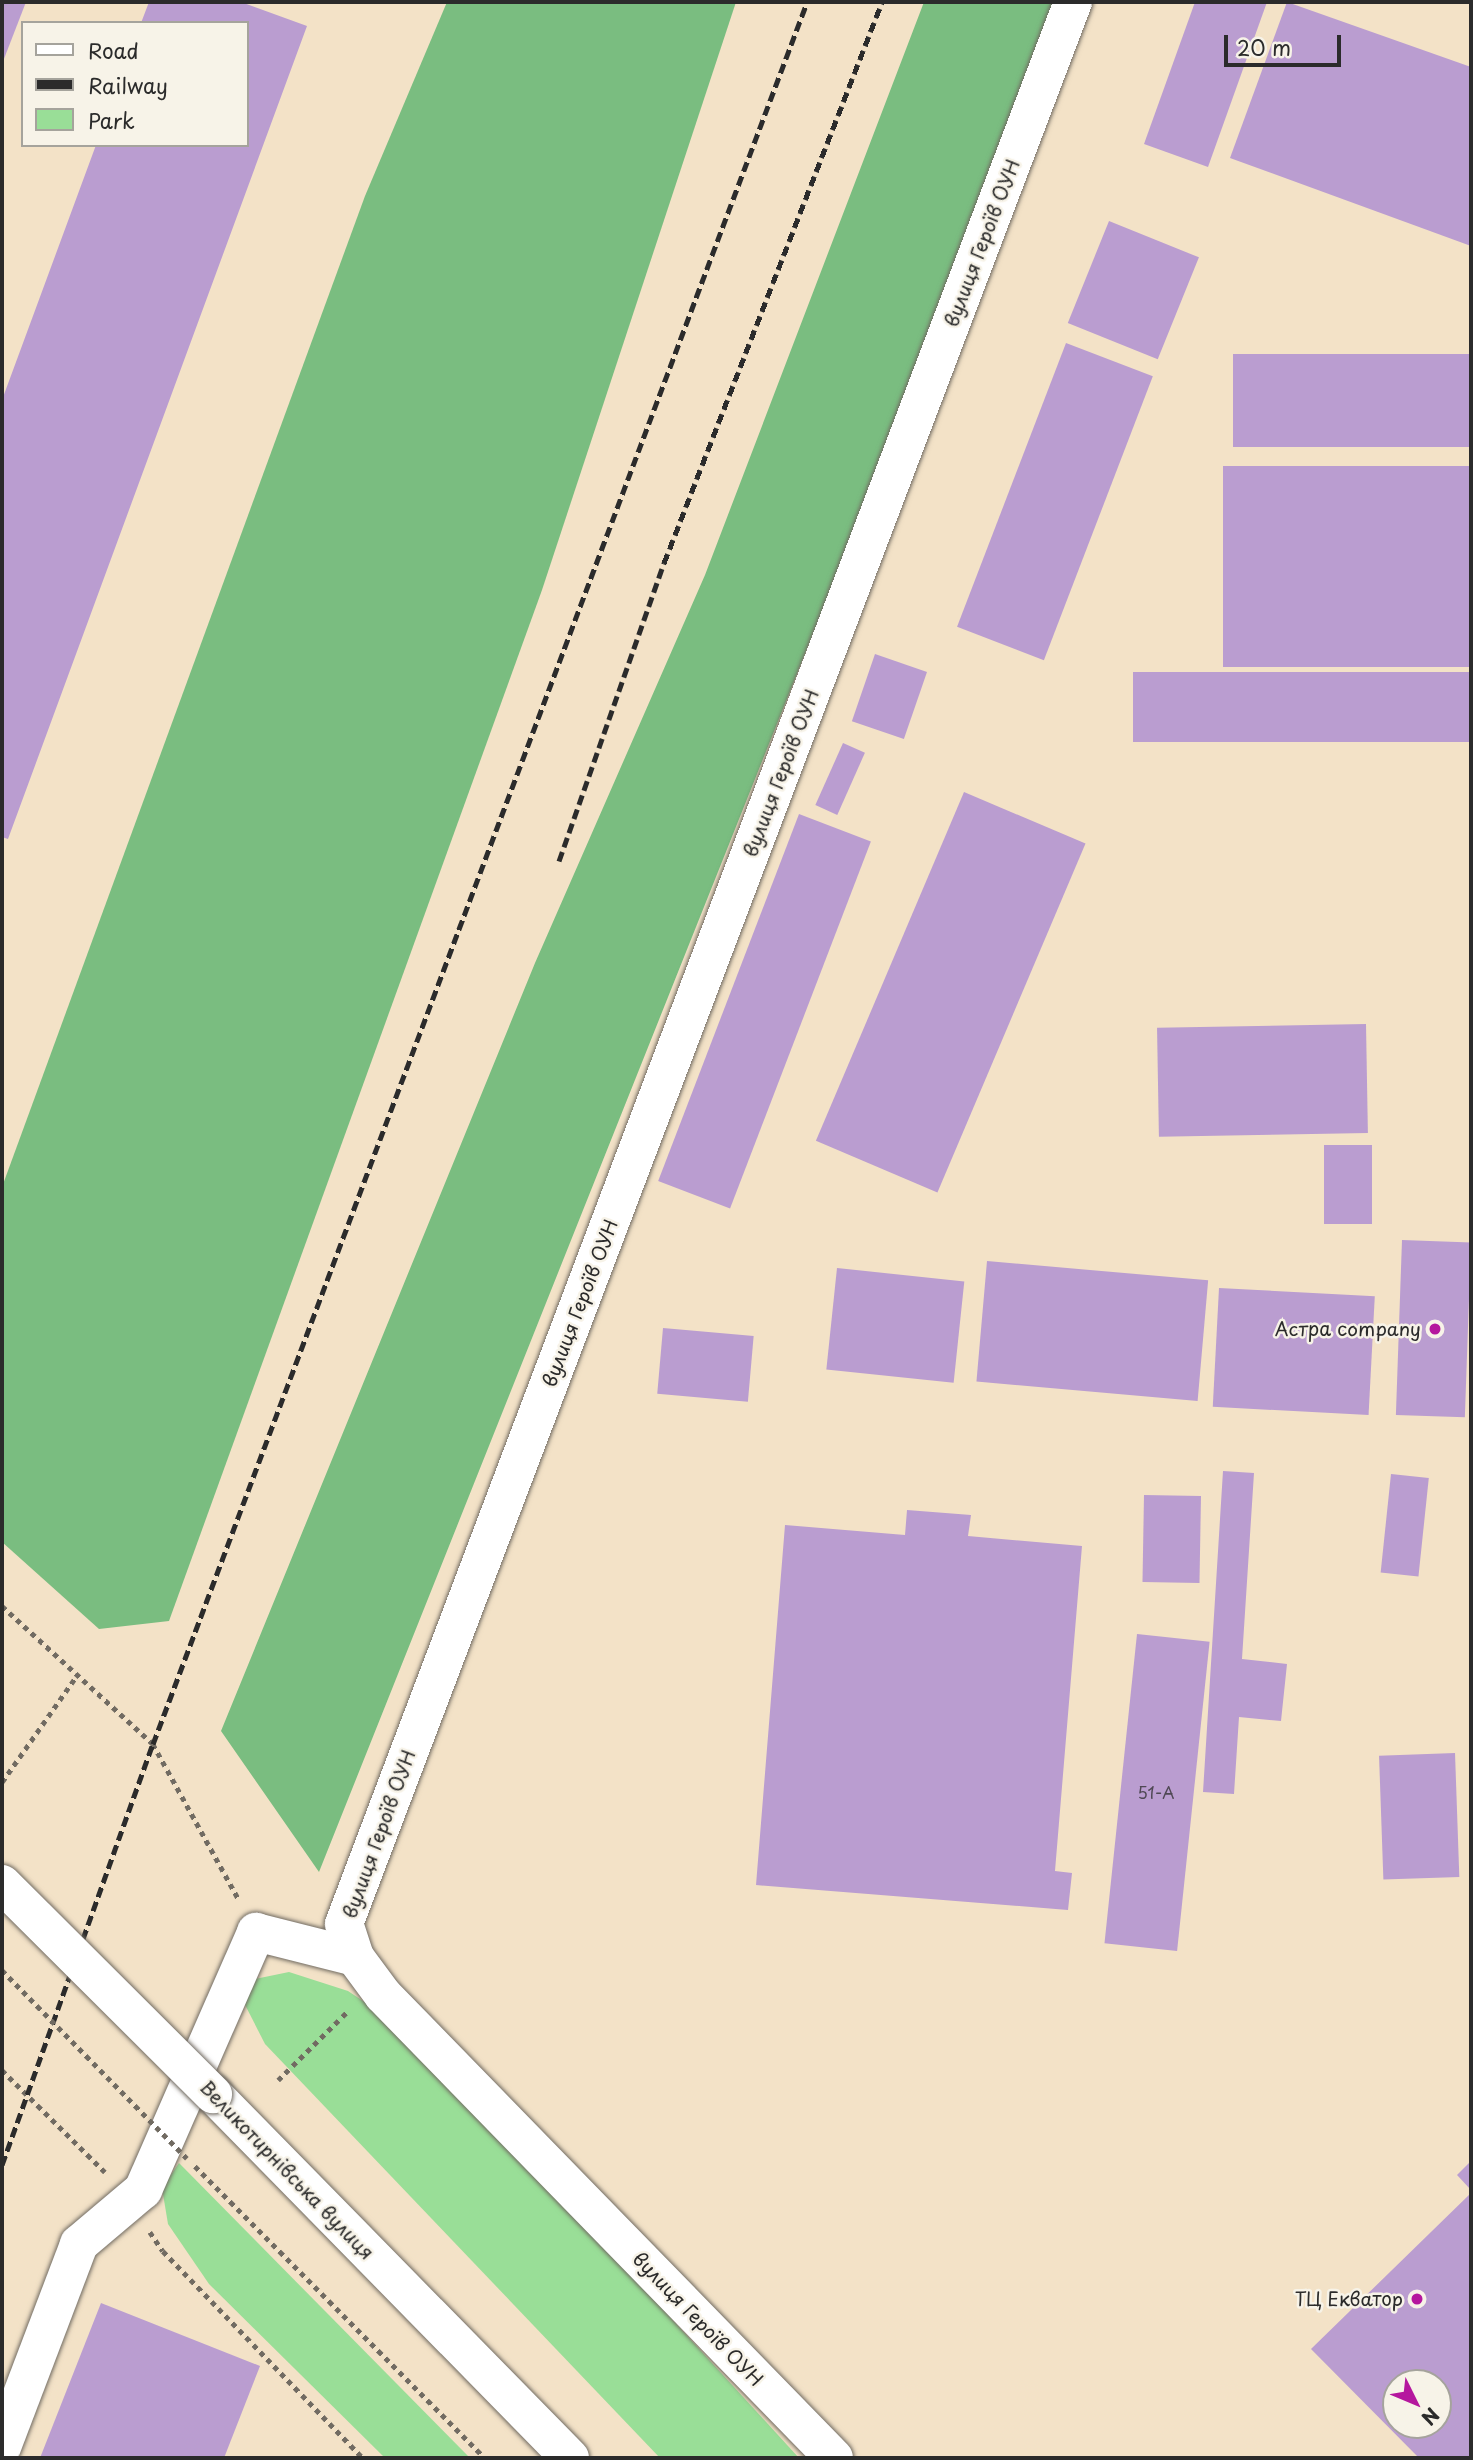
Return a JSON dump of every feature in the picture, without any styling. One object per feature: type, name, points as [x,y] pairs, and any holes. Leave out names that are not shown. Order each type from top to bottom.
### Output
[{"type":"street","name":"вулиця Героїв ОУН","points":[[834,2458],[365,1970],[345,1924],[1073,2]]},
{"type":"street","name":"Великотирнівська вулиця","points":[[2,1884],[213,2094],[570,2458]]},
{"type":"street","points":[[2,2447],[79,2244],[136,2196],[256,1931],[365,1970]]},
{"type":"path","points":[[2,1606],[153,1744],[256,1931]]},
{"type":"path","points":[[2,1782],[78,1674]]},
{"type":"path","points":[[2,1970],[485,2458]]},
{"type":"path","points":[[278,2080],[365,1970]]},
{"type":"path","points":[[2,2070],[118,2185],[136,2196],[163,2251],[363,2458]]},
{"type":"green space","points":[[447,2],[736,2],[542,590],[169,1621],[99,1629],[2,1542],[2,1187],[365,196]]},
{"type":"green space","points":[[924,2],[1065,2],[319,1872],[221,1731],[535,963],[705,575]]},
{"type":"green space","points":[[289,1972],[348,1991],[408,2031],[799,2458],[660,2458],[265,2044],[240,1995],[255,1979]]},
{"type":"green space","points":[[179,2163],[470,2458],[385,2458],[209,2284],[168,2224],[162,2188]]},
{"type":"building","points":[[2,2],[26,2],[2,64]]},
{"type":"building","points":[[149,2],[241,2],[307,26],[8,839],[2,837],[2,400],[95,147],[248,147],[248,21],[142,21]]},
{"type":"building","points":[[1195,2],[1267,2],[1208,167],[1144,144]]},
{"type":"building","points":[[1287,2],[1471,67],[1471,246],[1230,158]]},
{"type":"building","points":[[1109,221],[1199,257],[1158,359],[1068,323]]},
{"type":"building","points":[[1066,343],[1153,376],[1044,660],[957,627]]},
{"type":"building","points":[[1233,354],[1471,354],[1471,447],[1233,447]]},
{"type":"building","points":[[1223,466],[1471,466],[1471,667],[1223,667]]},
{"type":"building","points":[[875,654],[927,672],[904,739],[852,721]]},
{"type":"building","points":[[1133,672],[1471,672],[1471,742],[1133,742]]},
{"type":"building","points":[[843,743],[865,753],[837,815],[815,805]]},
{"type":"building","points":[[964,792],[1086,844],[937,1192],[816,1141]]},
{"type":"building","points":[[799,814],[871,842],[730,1208],[658,1181]]},
{"type":"building","points":[[1366,1024],[1368,1133],[1159,1137],[1157,1028]]},
{"type":"building","points":[[1324,1145],[1372,1145],[1372,1224],[1324,1224]]},
{"type":"building","name":"Астра company","points":[[1402,1240],[1471,1242],[1465,1417],[1396,1415]]},
{"type":"building","points":[[987,1261],[1208,1280],[1198,1401],[976,1382]]},
{"type":"building","points":[[837,1268],[964,1281],[954,1383],[826,1369]]},
{"type":"building","points":[[1219,1288],[1375,1296],[1369,1415],[1213,1407]]},
{"type":"building","points":[[663,1328],[754,1336],[748,1402],[657,1394]]},
{"type":"building","points":[[1223,1471],[1254,1473],[1242,1659],[1287,1664],[1281,1721],[1239,1717],[1234,1794],[1203,1792]]},
{"type":"building","points":[[1391,1474],[1429,1478],[1418,1576],[1381,1572]]},
{"type":"building","points":[[1144,1495],[1201,1496],[1199,1583],[1142,1582]]},
{"type":"building","points":[[907,1510],[971,1515],[968,1536],[1082,1546],[1055,1871],[1072,1873],[1068,1910],[756,1885],[785,1525],[905,1535]]},
{"type":"building","points":[[1137,1634],[1210,1642],[1177,1951],[1104,1943]]},
{"type":"building","points":[[1455,1753],[1459,1877],[1383,1880],[1379,1756]]},
{"type":"building","points":[[1471,2161],[1471,2190],[1457,2175]]},
{"type":"building","name":"ТЦ Екватор","points":[[1471,2193],[1471,2458],[1419,2458],[1400,2439],[1452,2439],[1452,2369],[1382,2369],[1382,2421],[1311,2349]]},
{"type":"building","points":[[101,2303],[260,2366],[224,2458],[40,2458]]},
{"type":"railway","points":[[2,2165],[153,1744],[807,2]]},
{"type":"railway","points":[[559,861],[664,563],[882,2]]},
{"type":"place","name":"Астра company","points":[[1435,1329]]},
{"type":"place","name":"ТЦ Екватор","points":[[1417,2299]]}]
